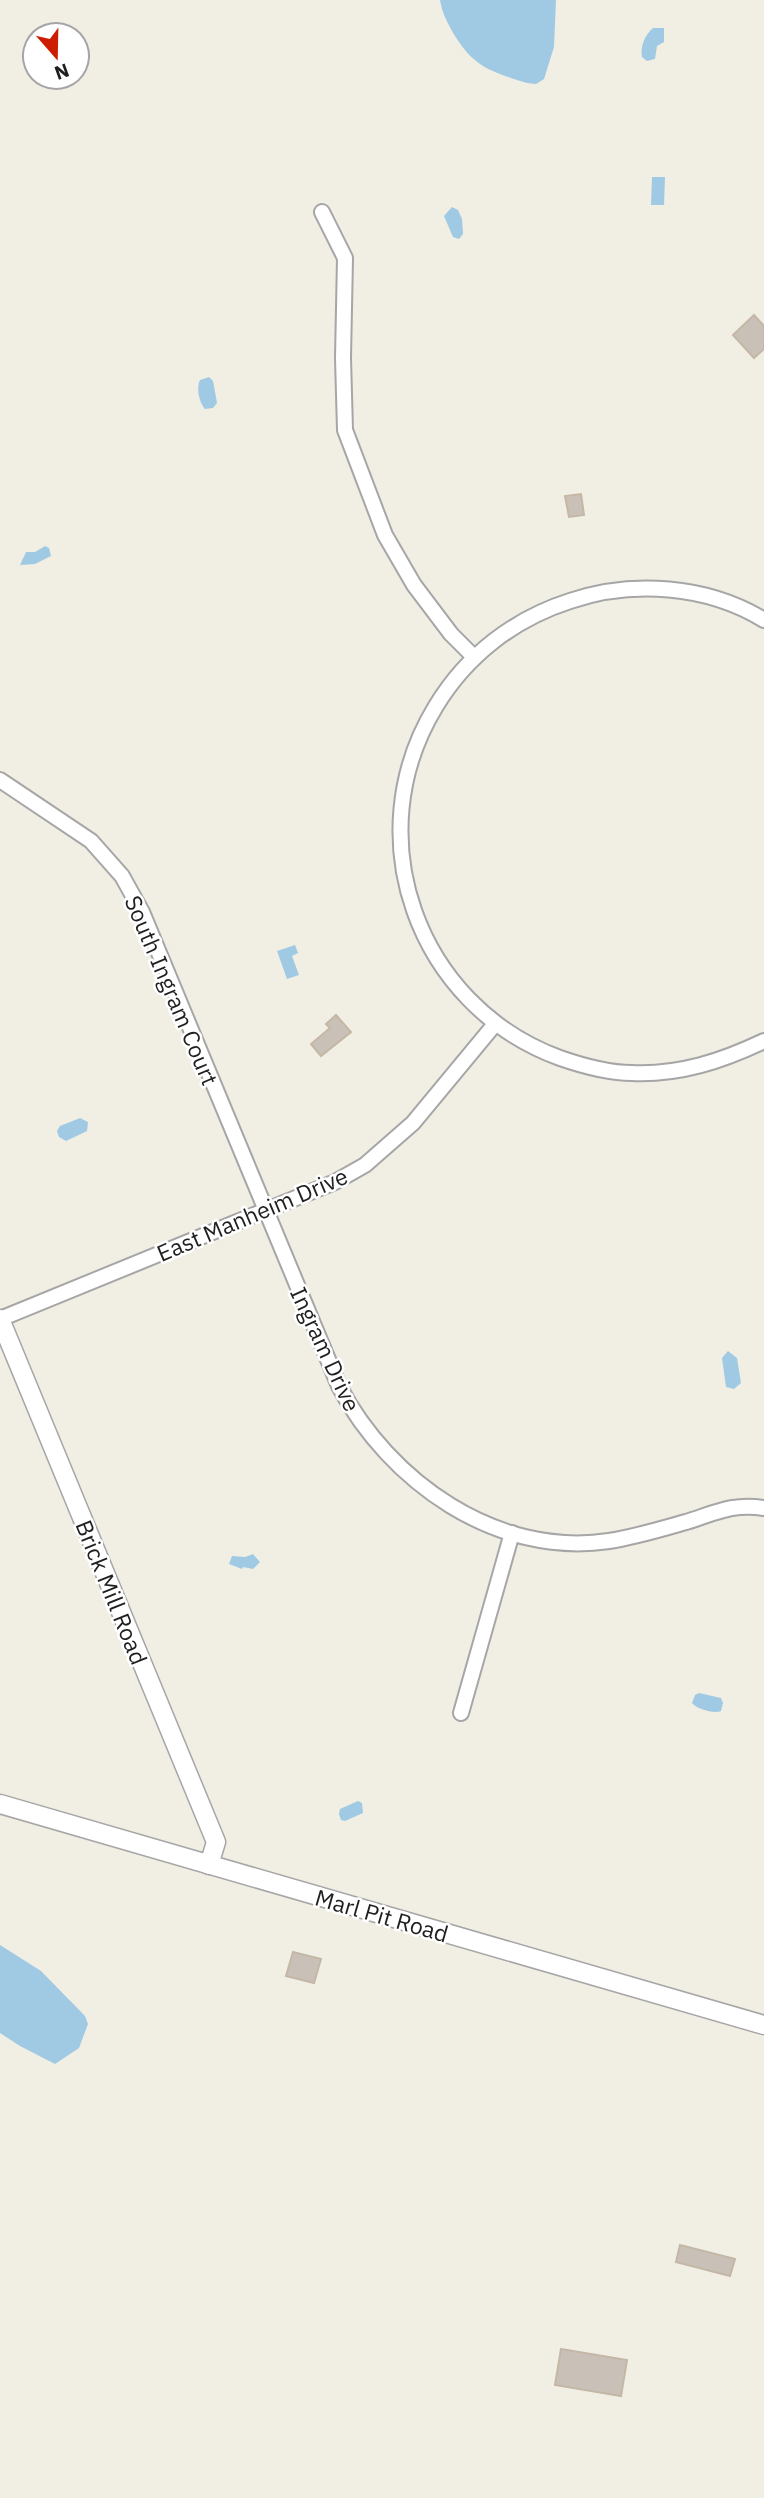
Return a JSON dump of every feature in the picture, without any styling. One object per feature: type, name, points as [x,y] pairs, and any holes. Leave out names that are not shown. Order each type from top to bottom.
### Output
[{"type":"street","points":[[322,212],[345,258],[345,430],[385,535],[414,584],[451,634],[474,657]]},
{"type":"street","points":[[764,620],[720,600],[677,590],[633,588],[589,594],[547,608],[508,629],[474,657],[439,700],[425,724],[410,763],[401,804],[400,845],[406,887],[419,926],[439,963],[464,996],[495,1024],[537,1049],[583,1066],[631,1073],[680,1071],[728,1058],[764,1041]]},
{"type":"street","name":"South Ingram Court","points":[[0,780],[91,841],[122,876],[142,912],[265,1210]]},
{"type":"street","name":"East Manheim Drive","points":[[0,1319],[335,1182],[365,1165],[413,1123],[495,1024]]},
{"type":"street","name":"Ingram Drive","points":[[265,1210],[339,1386],[365,1428],[403,1471],[428,1491],[480,1521],[512,1533],[569,1543],[608,1541],[687,1521],[730,1506],[764,1508]]},
{"type":"street","name":"Brick Mill Road","points":[[0,1319],[216,1842],[209,1865]]},
{"type":"street","points":[[461,1713],[512,1533]]},
{"type":"street","name":"Marl Pit Road","points":[[0,1804],[764,2025]]},
{"type":"water","points":[[440,0],[556,0],[554,47],[544,79],[536,84],[527,83],[492,71],[475,60],[452,31]]},
{"type":"water","points":[[653,28],[664,28],[664,42],[657,46],[655,59],[647,61],[642,57],[642,49],[645,37]]},
{"type":"water","points":[[652,177],[665,177],[664,205],[651,205]]},
{"type":"water","points":[[452,207],[458,210],[462,219],[463,234],[459,239],[453,237],[444,216]]},
{"type":"water","points":[[209,377],[213,381],[217,403],[213,408],[205,409],[198,387],[200,380]]},
{"type":"water","points":[[45,546],[49,548],[51,556],[35,564],[20,565],[26,552],[35,552]]},
{"type":"water","points":[[295,945],[298,953],[292,956],[299,975],[287,979],[277,951]]},
{"type":"water","points":[[80,1118],[88,1122],[87,1131],[66,1141],[59,1137],[57,1131],[60,1126]]},
{"type":"water","points":[[728,1351],[737,1358],[741,1383],[734,1389],[726,1387],[722,1358]]},
{"type":"water","points":[[253,1554],[260,1562],[253,1569],[242,1569],[229,1564],[232,1556],[245,1557]]},
{"type":"water","points":[[699,1693],[721,1698],[721,1711],[710,1711],[694,1705],[692,1703],[695,1695]]},
{"type":"water","points":[[358,1801],[362,1803],[363,1813],[345,1821],[341,1820],[340,1809]]},
{"type":"water","points":[[0,1945],[41,1971],[85,2016],[88,2024],[79,2048],[55,2064],[0,2033]]},
{"type":"building","points":[[754,315],[764,326],[764,349],[754,358],[733,335]]},
{"type":"building","points":[[581,494],[584,515],[569,517],[565,496]]},
{"type":"building","points":[[336,1015],[351,1032],[321,1056],[311,1044],[330,1028],[326,1024]]},
{"type":"building","points":[[293,1952],[321,1959],[314,1983],[286,1976]]},
{"type":"building","points":[[680,2245],[735,2259],[730,2276],[676,2262]]},
{"type":"building","points":[[561,2349],[627,2360],[621,2396],[555,2385]]}]
